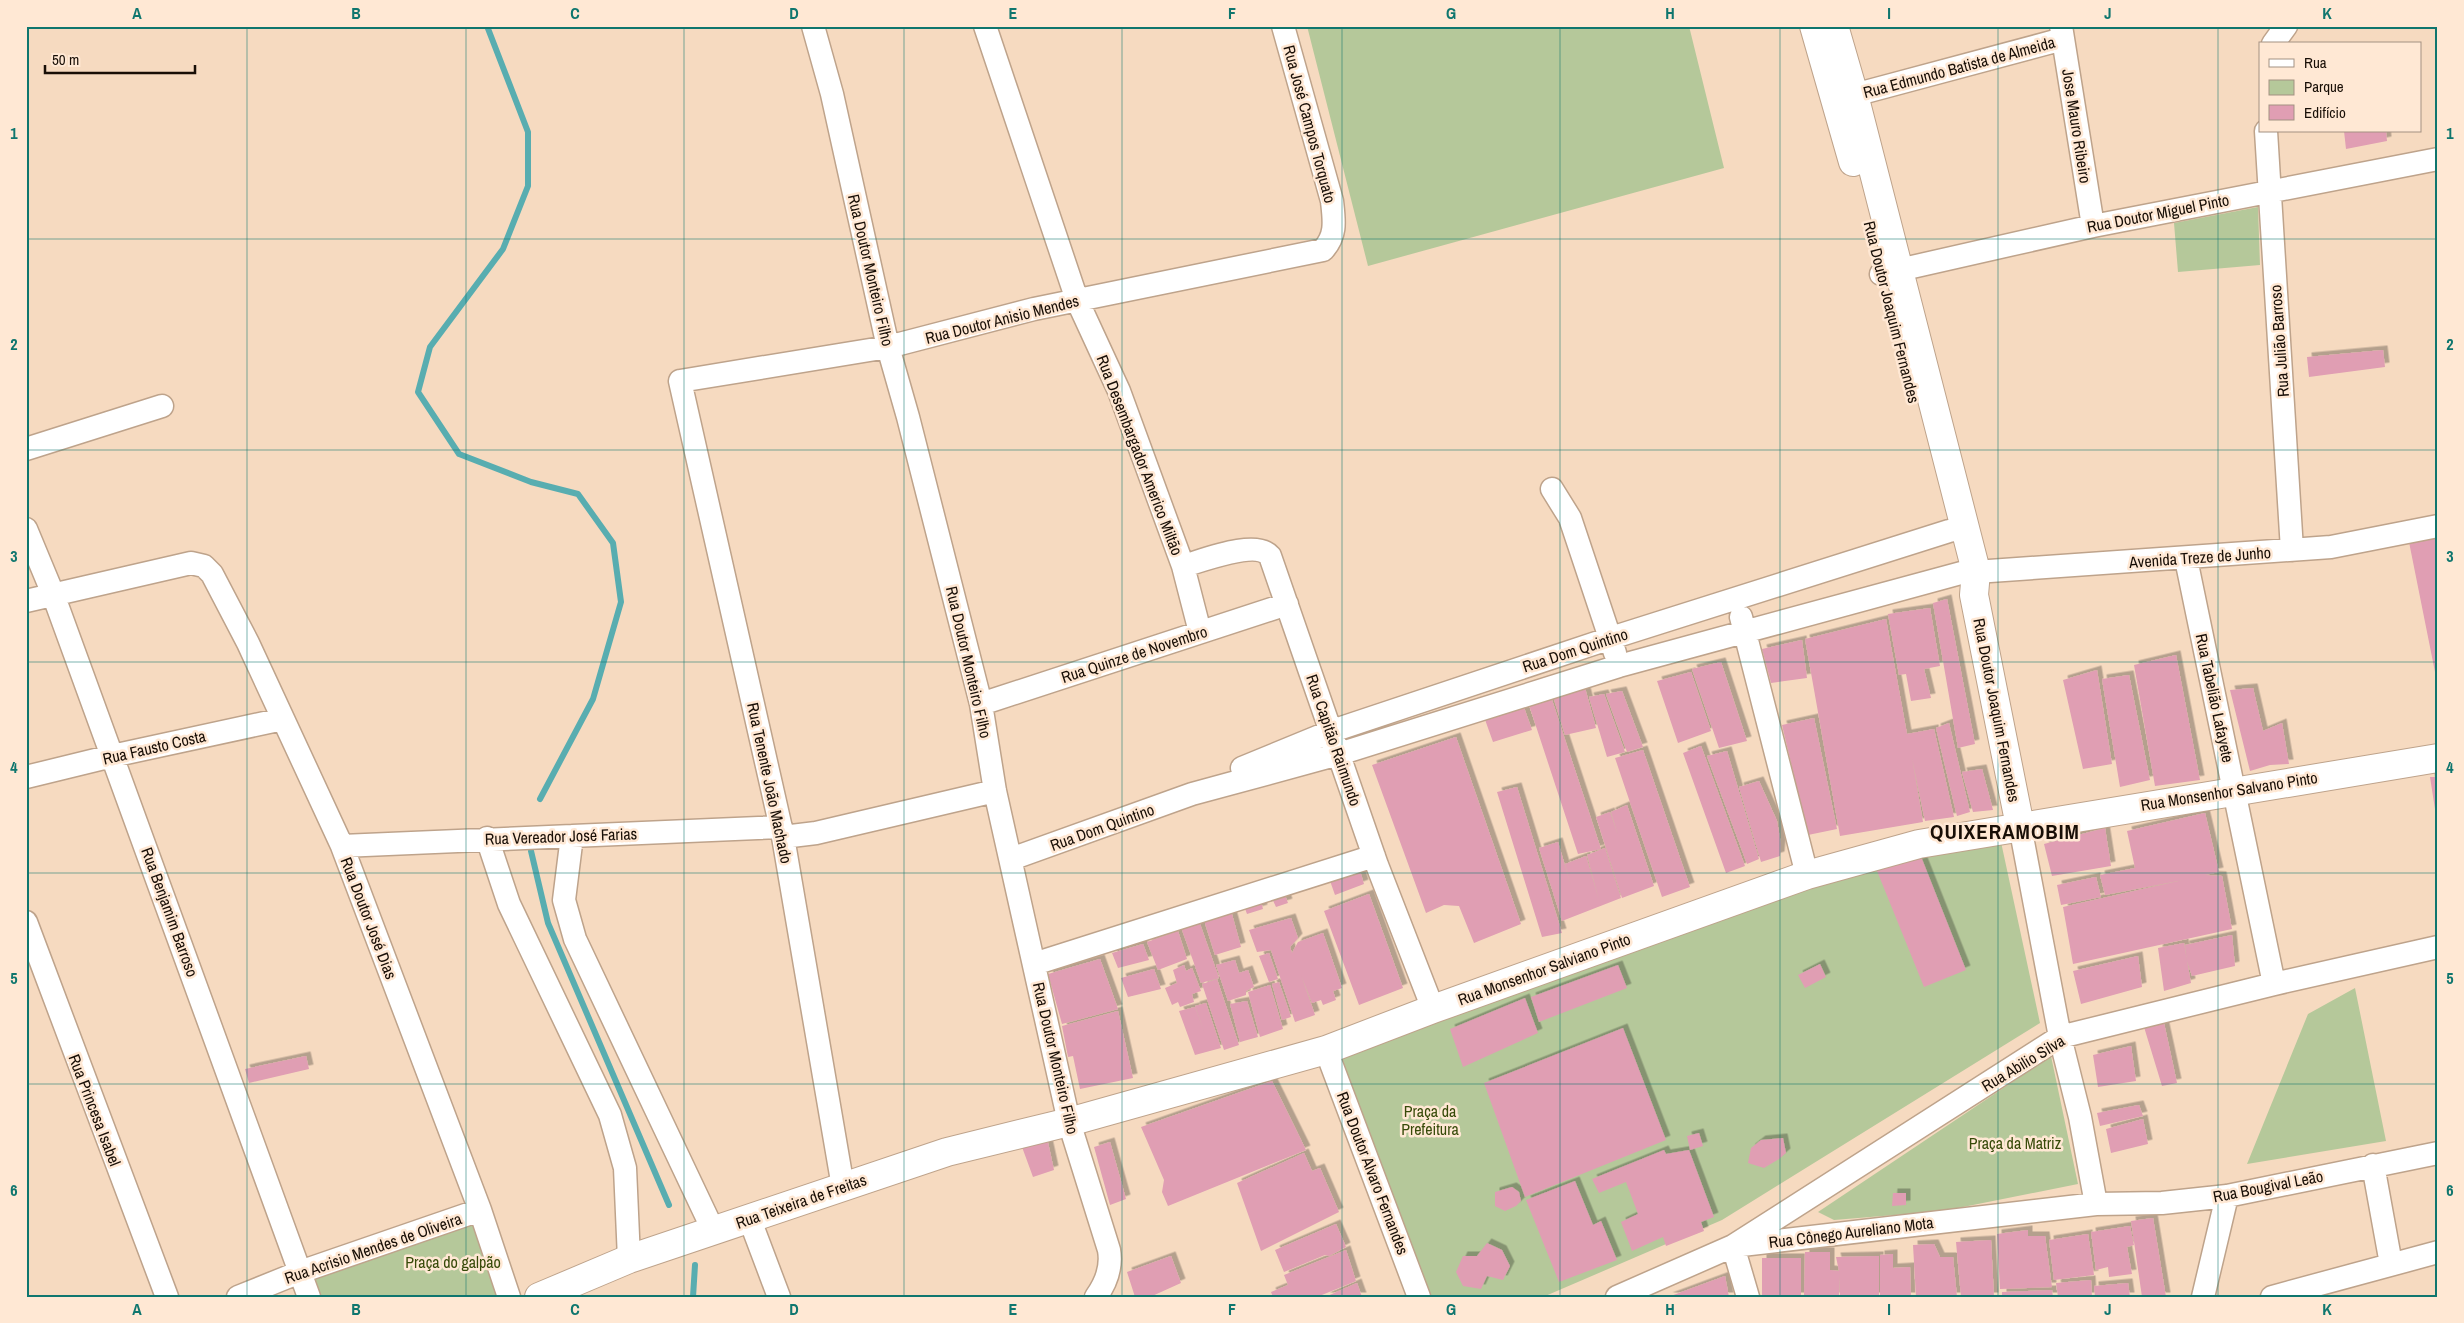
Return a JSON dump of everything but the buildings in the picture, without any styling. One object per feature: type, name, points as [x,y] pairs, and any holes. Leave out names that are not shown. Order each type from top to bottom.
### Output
[{"type":"street","name":"Rua Doutor Monteiro Filho","points":[[813,26],[834,104],[888,347],[911,426],[981,704],[995,792],[1069,1122],[1110,1250],[1109,1269],[1104,1286],[1096,1297]]},
{"type":"street","name":"Rua Desembargador Americo Miltão","points":[[985,26],[1077,300],[1119,391],[1183,566],[1200,632]]},
{"type":"street","name":"Rua José Campos Torquato","points":[[1283,26],[1332,202],[1334,231],[1323,250]]},
{"type":"street","name":"Rua Doutor Joaquim Fernandes","points":[[1814,26],[1859,184],[1890,272]]},
{"type":"street","name":"Rua Doutor Joaquim Fernandes","points":[[1834,26],[1854,95],[1890,272],[1970,580],[2020,826]]},
{"type":"street","points":[[2274,42],[2286,26]]},
{"type":"street","name":"Rua Edmundo Batista de Almeida","points":[[1854,95],[2062,33]]},
{"type":"street","name":"Jose Mauro Ribeiro","points":[[2062,33],[2093,226]]},
{"type":"street","name":"Rua Julião Barroso","points":[[2266,132],[2292,550]]},
{"type":"street","name":"Rua Doutor Miguel Pinto","points":[[1890,272],[2093,226],[2438,159]]},
{"type":"street","name":"Rua Doutor Anisio Mendes","points":[[680,381],[888,347],[1077,300],[1323,250]]},
{"type":"street","name":"Rua Tenente João Machado","points":[[680,381],[782,832],[843,1187]]},
{"type":"street","points":[[26,449],[162,406]]},
{"type":"street","points":[[1552,489],[1570,518],[1619,666]]},
{"type":"street","name":"Avenida Treze de Junho","points":[[1970,580],[2331,547],[2438,526]]},
{"type":"street","name":"Rua Benjamim Barroso","points":[[26,529],[53,594],[194,976],[309,1297]]},
{"type":"street","name":"Rua Dom Quintino","points":[[1192,794],[1241,768],[1332,731],[1611,638],[1957,530]]},
{"type":"street","name":"Rua Capitão Raimundo","points":[[1183,566],[1244,549],[1262,550],[1270,556],[1374,856],[1433,1009]]},
{"type":"street","name":"Rua Tabelião Lafayete","points":[[2186,559],[2274,984]]},
{"type":"street","name":"Rua Doutor José Dias","points":[[53,594],[191,563],[204,566],[212,574],[248,643],[342,846],[480,1210],[509,1297]]},
{"type":"street","name":"Rua Dom Quintino","points":[[1011,859],[1192,794],[1340,754],[1619,666],[1745,631],[1970,580]]},
{"type":"street","points":[[26,601],[53,594]]},
{"type":"street","points":[[1736,598],[1807,875]]},
{"type":"street","name":"Rua Quinze de Novembro","points":[[981,704],[1286,604]]},
{"type":"street","name":"Rua Fausto Costa","points":[[26,777],[112,756],[283,719]]},
{"type":"street","name":"Rua Monsenhor Salvano Pinto","points":[[2020,826],[2438,758]]},
{"type":"street","name":"Rua Vereador José Farias","points":[[342,846],[487,838],[782,832],[816,833],[995,792]]},
{"type":"street","points":[[2020,826],[2060,1037],[2080,1117],[2096,1204]]},
{"type":"street","name":"Rua Monsenhor Salviano Pinto","points":[[1069,1122],[1326,1050],[1433,1009],[1807,875],[1919,844],[2020,826]]},
{"type":"street","points":[[572,836],[564,900],[574,940],[713,1230]]},
{"type":"street","points":[[487,838],[509,904],[613,1125],[625,1168],[630,1260]]},
{"type":"street","points":[[1034,964],[1374,856]]},
{"type":"street","name":"Rua Princesa Isabel","points":[[26,922],[167,1297]]},
{"type":"street","name":"Rua Abilio Silva","points":[[1734,1246],[2060,1037],[2274,984],[2438,947]]},
{"type":"street","name":"Rua Doutor Alvaro Fernandes","points":[[1326,1050],[1420,1297]]},
{"type":"street","name":"Rua Teixeira de Freitas","points":[[539,1297],[630,1260],[713,1230],[750,1220],[947,1152],[1069,1122]]},
{"type":"street","name":"Rua Bougival Leão","points":[[2096,1204],[2162,1204],[2227,1196],[2438,1152]]},
{"type":"street","points":[[2373,1165],[2391,1264]]},
{"type":"street","points":[[2203,1297],[2227,1196]]},
{"type":"street","name":"Rua Cônego Aureliano Mota","points":[[1616,1297],[1734,1246],[2096,1204]]},
{"type":"street","name":"Rua Acrisio Mendes de Oliveira","points":[[238,1297],[300,1272],[480,1210]]},
{"type":"street","points":[[750,1220],[779,1297]]},
{"type":"street","points":[[1734,1246],[1748,1297]]},
{"type":"street","points":[[2272,1297],[2438,1252]]},
{"type":"green space","points":[[1307,26],[1689,26],[1724,168],[1368,266]]},
{"type":"green space","points":[[2258,207],[2260,265],[2178,272],[2174,223]]},
{"type":"green space","name":"Praça da Prefeitura","points":[[2001,842],[2040,1023],[1722,1220],[1543,1297],[1427,1297],[1338,1057],[1926,845]]},
{"type":"green space","points":[[2355,988],[2386,1141],[2247,1164],[2308,1014]]},
{"type":"green space","name":"Praça da Matriz","points":[[2051,1056],[2078,1184],[1943,1211],[1834,1220],[1818,1212]]},
{"type":"green space","name":"Praça do galpão","points":[[476,1217],[499,1297],[318,1297],[311,1277]]},
{"type":"waterway","points":[[487,26],[528,132],[528,186],[503,249],[430,347],[418,392],[459,454],[531,482],[578,494],[613,543],[621,602],[593,699],[540,799]]},
{"type":"waterway","points":[[531,851],[548,923],[669,1205]]},
{"type":"waterway","points":[[693,1297],[695,1265]]},
{"type":"district","name":"QUIXERAMOBIM","points":[[2005,831]]}]
